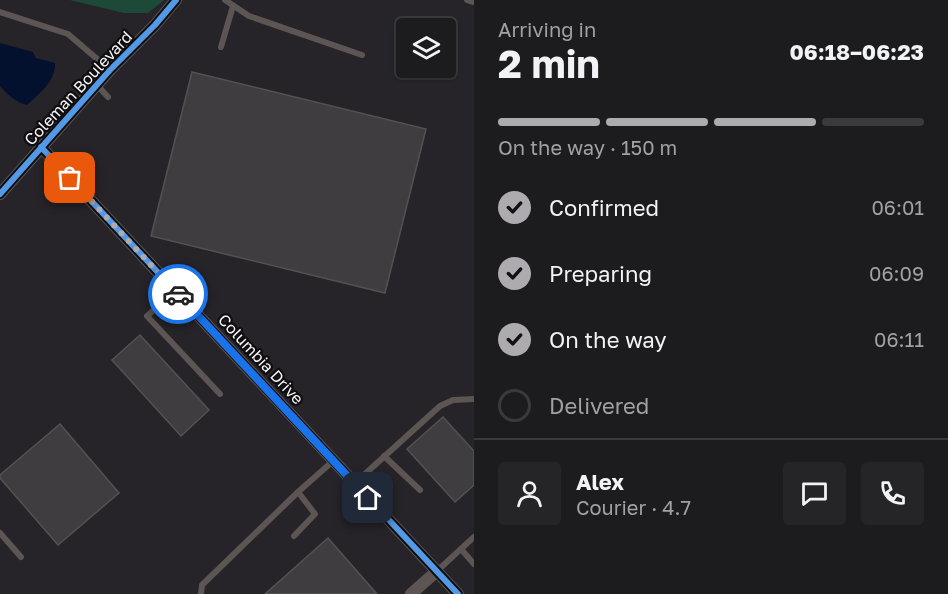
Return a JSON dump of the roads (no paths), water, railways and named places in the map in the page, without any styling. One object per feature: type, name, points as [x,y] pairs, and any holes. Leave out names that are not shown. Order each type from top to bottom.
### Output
[{"type":"street","name":"Coleman Boulevard","points":[[0,194],[110,70],[155,25],[176,0]]},
{"type":"street","name":"Columbia Drive","points":[[41,147],[458,594]]},
{"type":"street","points":[[411,594],[437,571]]},
{"type":"lane","points":[[225,0],[249,16],[362,55]]},
{"type":"lane","points":[[467,0],[474,2]]},
{"type":"lane","points":[[220,47],[233,6]]},
{"type":"lane","points":[[0,12],[68,34],[110,70]]},
{"type":"lane","points":[[97,85],[108,97]]},
{"type":"lane","points":[[175,291],[147,316],[220,394]]},
{"type":"lane","points":[[355,483],[440,405],[453,400],[474,399]]},
{"type":"lane","points":[[384,456],[420,489]]},
{"type":"lane","points":[[201,594],[202,585],[333,461]]},
{"type":"lane","points":[[294,536],[315,514],[298,492]]},
{"type":"lane","points":[[0,533],[21,557]]},
{"type":"lane","points":[[437,571],[474,537]]},
{"type":"lane","points":[[461,549],[474,564]]},
{"type":"water","points":[[0,43],[33,52],[36,58],[55,63],[55,70],[50,81],[27,105],[12,98],[0,86]]}]
